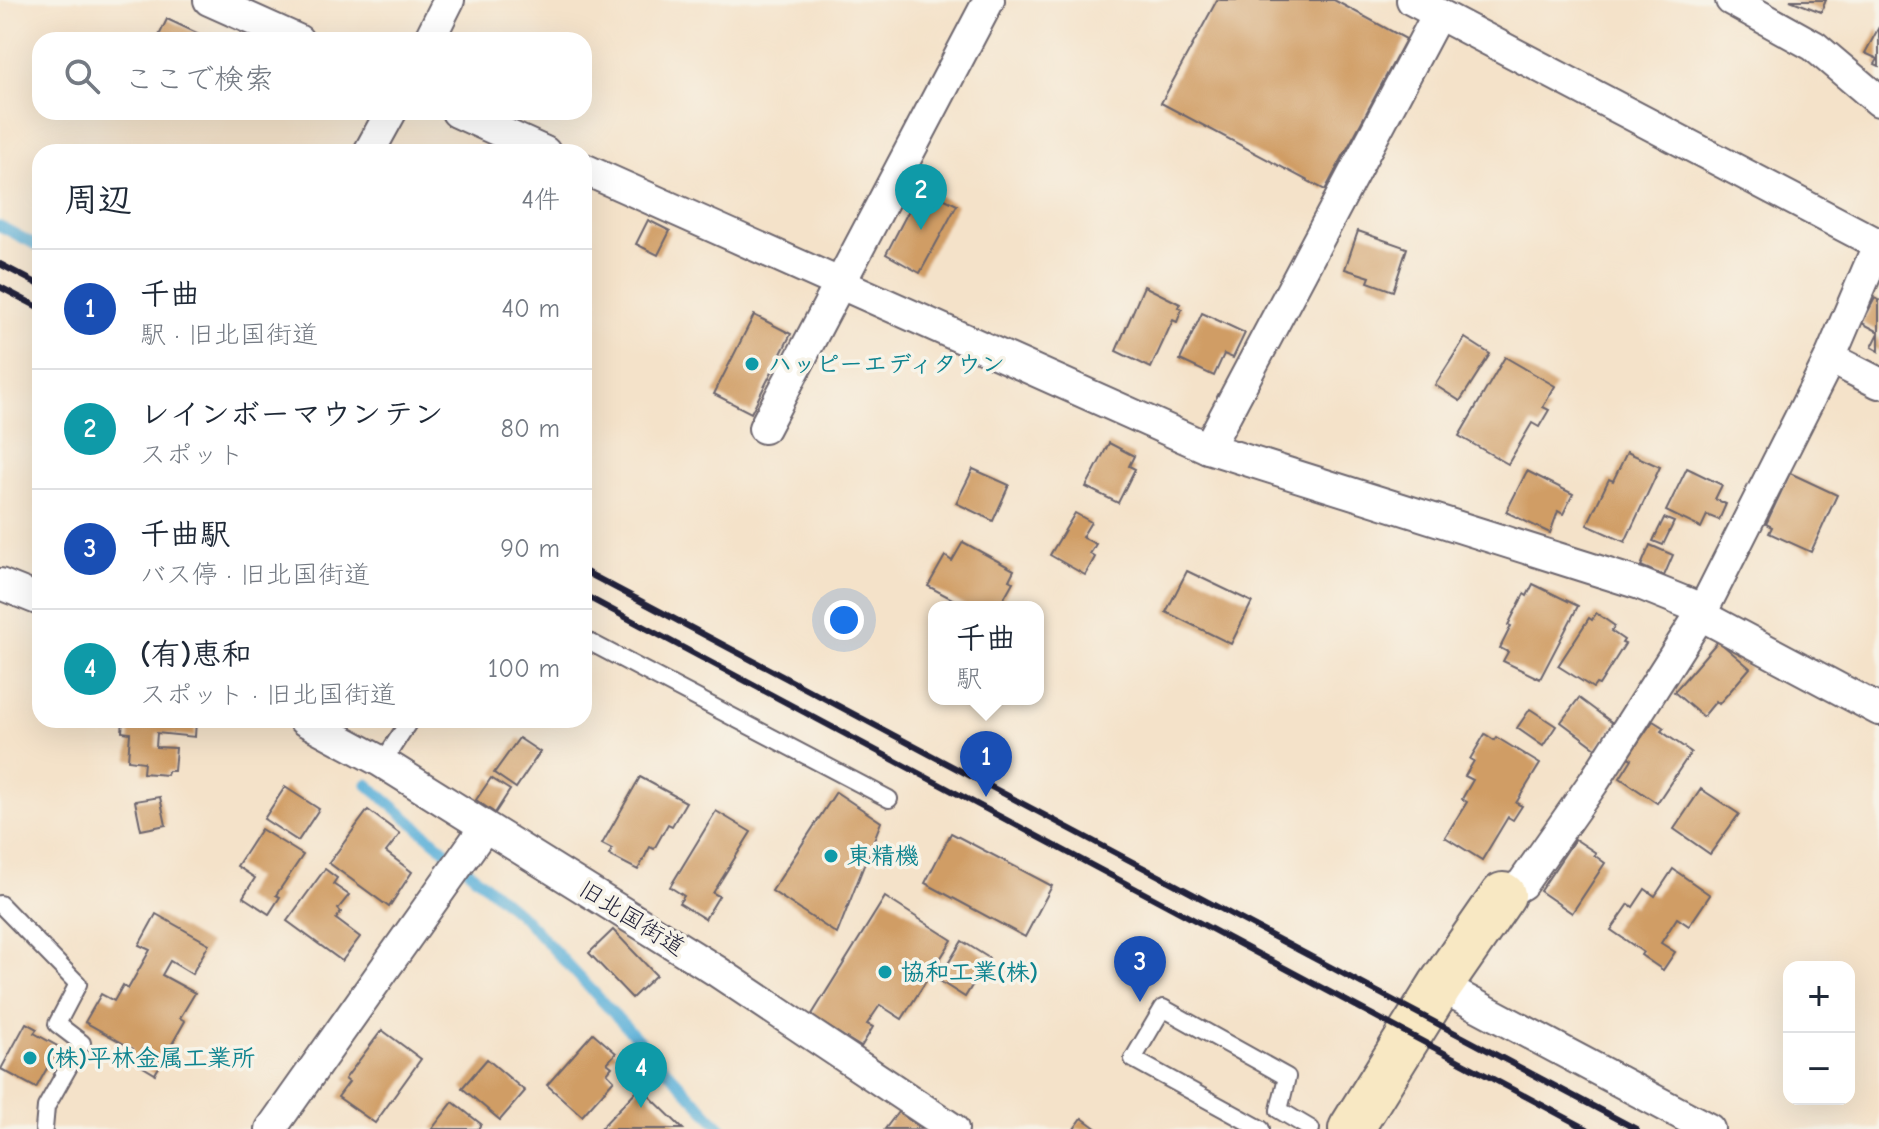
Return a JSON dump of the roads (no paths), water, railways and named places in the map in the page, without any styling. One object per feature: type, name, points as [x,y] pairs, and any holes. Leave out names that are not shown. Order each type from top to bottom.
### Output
[{"type":"street","points":[[209,0],[280,32]]},
{"type":"street","points":[[433,32],[449,0]]},
{"type":"street","points":[[764,428],[989,0]]},
{"type":"street","points":[[1731,0],[1814,46],[1879,101]]},
{"type":"street","points":[[1208,448],[1425,7],[1879,244],[1830,358],[1702,612],[1593,783],[1522,884],[1503,895],[1440,986],[1351,1129]]},
{"type":"street","points":[[373,144],[387,120]]},
{"type":"street","points":[[475,120],[527,144]]},
{"type":"street","points":[[592,173],[1208,448],[1640,584],[1692,605],[1710,620],[1879,710]]},
{"type":"street","points":[[1830,358],[1879,383]]},
{"type":"street","points":[[0,584],[32,597]]},
{"type":"street","name":"旧北国街道","points":[[319,728],[382,763],[478,838],[715,970],[953,1129]]},
{"type":"street","points":[[271,1129],[478,838]]},
{"type":"street","points":[[1440,986],[1709,1129]]},
{"type":"lane","points":[[592,643],[889,799]]},
{"type":"lane","points":[[382,763],[405,728]]},
{"type":"lane","points":[[0,904],[78,984],[57,1024],[82,1043],[46,1107],[44,1129]]},
{"type":"lane","points":[[1261,1129],[1133,1059],[1163,1008],[1287,1077],[1279,1110],[1311,1129]]},
{"type":"waterway","points":[[0,226],[32,243]]},
{"type":"waterway","points":[[367,784],[524,918],[722,1129]]},
{"type":"railway","points":[[0,264],[32,281]]},
{"type":"railway","points":[[0,287],[32,304]]},
{"type":"railway","points":[[592,575],[1636,1129]]},
{"type":"railway","points":[[592,599],[1587,1129]]},
{"type":"place","name":"レインボーマウンテン","points":[[921,230]]},
{"type":"place","name":"ハッピーエディタウン","points":[[752,364]]},
{"type":"place","name":"千曲","points":[[986,797]]},
{"type":"place","name":"東精機","points":[[831,856]]},
{"type":"place","name":"協和工業(株)","points":[[885,972]]},
{"type":"place","name":"千曲駅","points":[[1140,1002]]},
{"type":"place","name":"(株)平林金属工業所","points":[[30,1058]]},
{"type":"place","name":"(有)恵和","points":[[641,1108]]}]
